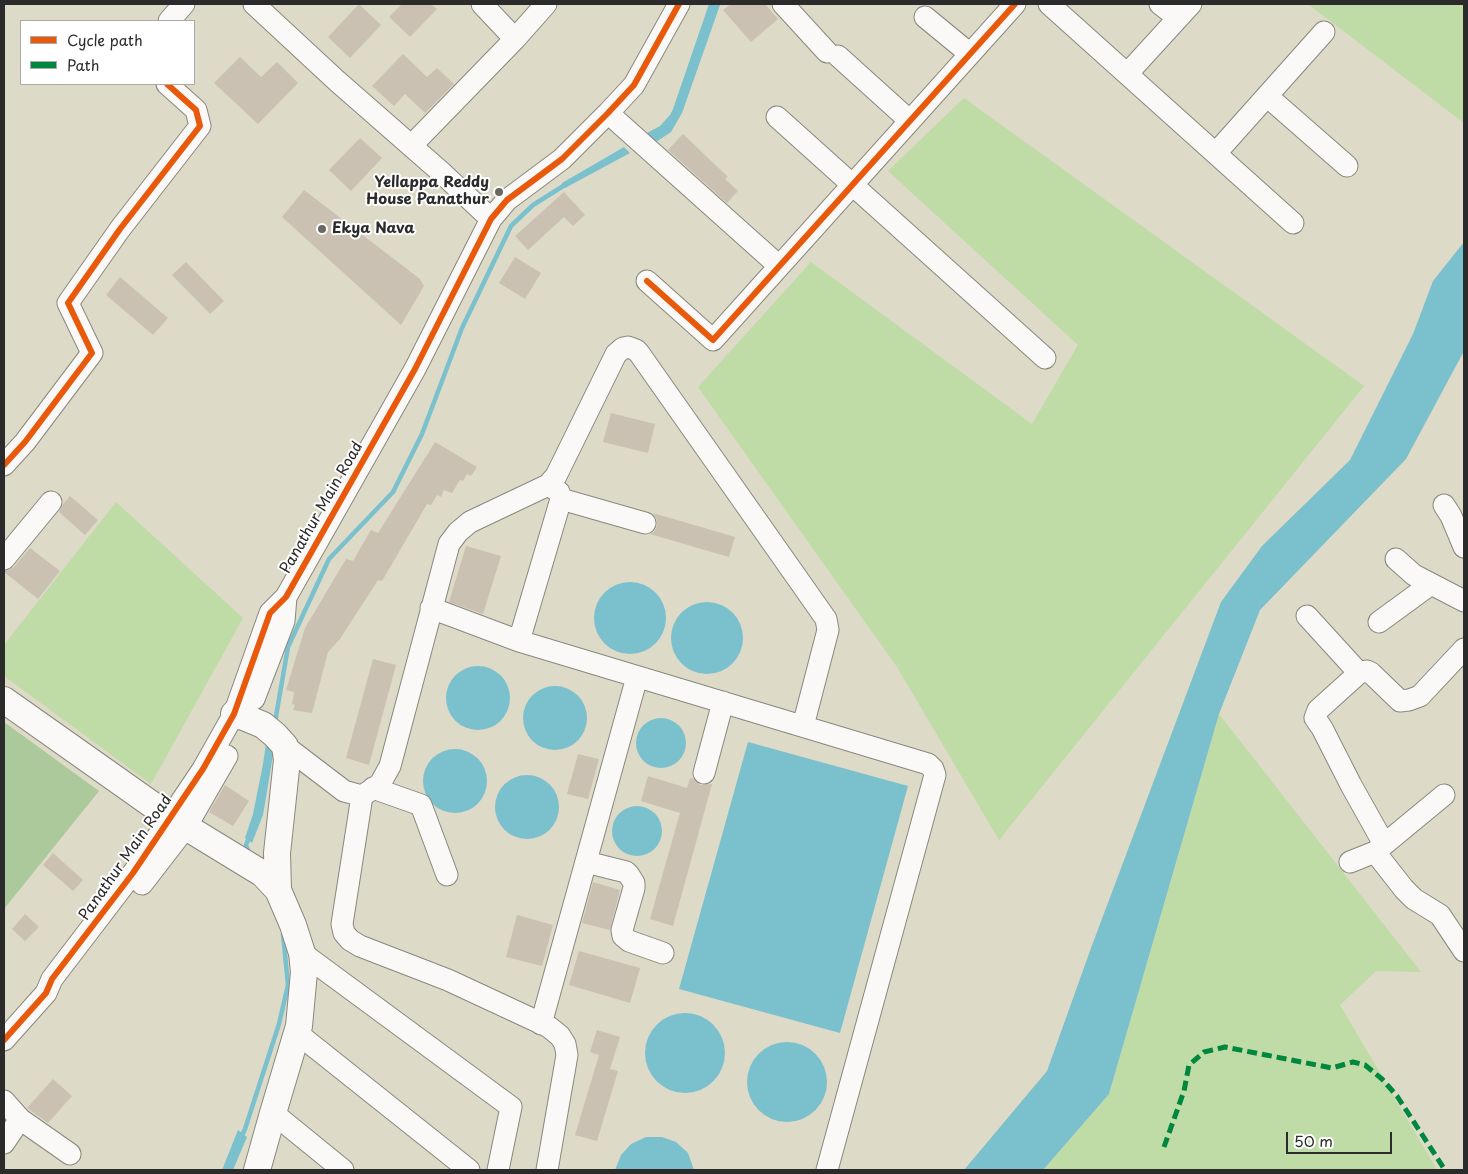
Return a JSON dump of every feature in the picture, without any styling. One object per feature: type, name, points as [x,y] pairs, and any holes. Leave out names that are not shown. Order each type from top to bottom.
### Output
[{"type":"main road","points":[[4,700],[178,823],[263,876],[293,925],[302,953],[304,972],[299,1026],[273,1113],[262,1165]]},
{"type":"main road","points":[[261,728],[288,760],[277,853],[263,876]]},
{"type":"street","points":[[170,20],[184,4]]},
{"type":"street","points":[[254,4],[491,219]]},
{"type":"street","points":[[482,4],[515,39]]},
{"type":"street","points":[[411,146],[515,39],[546,4]]},
{"type":"street","name":"Panathur Main Road","points":[[4,1040],[46,993],[62,986],[235,742],[261,728],[273,652],[284,621],[286,597],[415,369],[491,219],[507,200],[562,159],[634,85],[680,4]]},
{"type":"street","points":[[783,4],[832,54],[910,120]]},
{"type":"street","points":[[648,281],[713,340],[1015,4]]},
{"type":"street","points":[[1049,4],[1293,223]]},
{"type":"street","points":[[1127,74],[1184,11],[1160,4]]},
{"type":"street","points":[[925,17],[970,54]]},
{"type":"street","points":[[1216,153],[1324,32]]},
{"type":"street","points":[[4,465],[25,442],[92,353],[68,302],[120,229],[200,126],[196,110],[168,85]]},
{"type":"street","points":[[1267,96],[1347,166]]},
{"type":"street","points":[[608,113],[779,266]]},
{"type":"street","points":[[777,117],[1045,358]]},
{"type":"street","points":[[519,641],[554,492],[556,476],[616,354],[623,348],[628,347],[636,350],[826,619],[828,630],[803,726]]},
{"type":"street","points":[[547,1170],[567,1055],[565,1044],[560,1036],[549,1027],[448,980],[360,946],[350,940],[344,933],[342,924],[367,792],[380,784],[390,766],[449,544],[458,532],[470,522],[554,492],[645,523]]},
{"type":"street","points":[[4,559],[51,502]]},
{"type":"street","points":[[1444,505],[1451,516],[1464,548]]},
{"type":"street","points":[[1396,558],[1414,575],[1464,602]]},
{"type":"street","points":[[1379,622],[1431,584]]},
{"type":"street","points":[[431,608],[519,641],[928,764],[933,769],[935,775],[827,1170]]},
{"type":"street","points":[[1307,616],[1359,673]]},
{"type":"street","points":[[1464,649],[1420,696],[1400,701],[1371,673],[1366,671],[1359,673],[1318,710],[1315,718],[1351,785],[1379,848],[1404,889],[1414,899],[1440,916],[1464,951]]},
{"type":"street","points":[[541,1024],[637,677]]},
{"type":"street","points":[[704,773],[723,702]]},
{"type":"street","points":[[261,728],[344,790],[367,792],[421,805],[447,875]]},
{"type":"street","points":[[1350,862],[1379,848],[1444,795]]},
{"type":"street","points":[[586,862],[626,872],[629,875],[634,883],[634,888],[622,930],[623,936],[629,941],[663,952]]},
{"type":"street","points":[[302,953],[511,1107],[498,1170]]},
{"type":"street","points":[[297,1033],[468,1170]]},
{"type":"street","points":[[4,1101],[20,1119],[70,1154]]},
{"type":"street","points":[[273,1113],[343,1170]]},
{"type":"street","points":[[4,1143],[20,1119]]},
{"type":"green space","points":[[1308,4],[1464,4],[1464,123]]},
{"type":"green space","points":[[964,98],[1364,386],[999,840],[897,667],[698,387],[811,262],[1032,424],[1078,345],[888,171]]},
{"type":"green space","points":[[116,502],[243,618],[151,784],[4,676],[4,645]]},
{"type":"green space","points":[[1219,714],[1421,972],[1376,971],[1340,1005],[1437,1170],[1043,1170],[1109,1094]]},
{"type":"green space","points":[[4,722],[99,791],[4,909]]},
{"type":"water","points":[[709,4],[720,5],[682,113],[671,132],[656,142],[647,133],[660,126],[673,109]]},
{"type":"water","points":[[624,147],[630,153],[565,188],[562,183]]},
{"type":"water","points":[[1464,242],[1464,351],[1406,459],[1260,610],[1219,714],[1109,1094],[1043,1170],[964,1170],[1047,1071],[1091,948],[1221,602],[1262,546],[1350,460],[1413,334],[1433,281]]},
{"type":"water","points":[[630,582],[650,588],[660,598],[666,618],[660,638],[650,648],[630,654],[610,648],[600,638],[594,618],[600,598],[610,588]]},
{"type":"water","points":[[707,602],[727,608],[737,618],[743,638],[737,658],[727,668],[707,674],[687,668],[677,658],[671,638],[677,618],[687,608]]},
{"type":"water","points":[[472,666],[484,666],[501,675],[508,686],[510,698],[508,710],[501,721],[484,730],[472,730],[460,725],[451,716],[446,704],[446,692],[451,680],[460,671]]},
{"type":"water","points":[[549,686],[561,686],[578,695],[585,706],[587,718],[585,730],[578,741],[561,750],[549,750],[537,745],[528,736],[523,724],[523,712],[528,700],[537,691]]},
{"type":"water","points":[[661,718],[670,720],[681,729],[686,743],[684,752],[675,763],[661,768],[652,766],[641,757],[636,743],[638,734],[647,723]]},
{"type":"water","points":[[267,737],[275,743],[263,815],[252,843],[245,838],[253,814]]},
{"type":"water","points":[[748,742],[908,786],[840,1033],[679,989]]},
{"type":"water","points":[[449,749],[461,749],[478,758],[485,769],[487,781],[485,793],[478,804],[461,813],[449,813],[437,808],[428,799],[423,787],[423,775],[428,763],[437,754]]},
{"type":"water","points":[[521,775],[533,775],[550,784],[557,795],[559,807],[557,819],[550,830],[533,839],[521,839],[509,834],[500,825],[495,813],[495,801],[500,789],[509,780]]},
{"type":"water","points":[[637,806],[646,808],[657,817],[662,831],[660,840],[651,851],[637,856],[628,854],[617,845],[612,831],[614,822],[623,811]]},
{"type":"water","points":[[685,1013],[700,1016],[713,1025],[722,1038],[725,1053],[722,1068],[713,1081],[700,1090],[685,1093],[670,1090],[657,1081],[648,1068],[645,1053],[648,1038],[657,1025],[670,1016]]},
{"type":"water","points":[[787,1042],[802,1045],[815,1054],[824,1067],[827,1082],[824,1097],[815,1110],[802,1119],[787,1122],[772,1119],[759,1110],[750,1097],[747,1082],[750,1067],[759,1054],[772,1045]]},
{"type":"water","points":[[238,1130],[247,1137],[233,1170],[222,1170]]},
{"type":"water","points":[[646,1137],[662,1137],[676,1142],[688,1153],[694,1170],[615,1170],[621,1155],[631,1144]]},
{"type":"building","points":[[359,4],[381,25],[350,58],[328,37]]},
{"type":"building","points":[[402,4],[431,4],[437,9],[410,37],[389,17]]},
{"type":"building","points":[[731,4],[765,4],[778,19],[751,42],[723,10]]},
{"type":"building","points":[[403,54],[427,77],[437,68],[454,84],[425,113],[405,94],[394,106],[372,86]]},
{"type":"building","points":[[240,57],[261,77],[277,62],[298,83],[258,124],[214,83]]},
{"type":"building","points":[[683,134],[728,177],[725,179],[738,191],[727,203],[668,150]]},
{"type":"building","points":[[360,138],[382,158],[351,191],[329,170]]},
{"type":"building","points":[[304,190],[420,279],[424,286],[401,325],[282,217]]},
{"type":"building","points":[[564,192],[585,215],[573,226],[564,217],[528,250],[515,236]]},
{"type":"building","points":[[515,257],[541,273],[525,299],[499,283]]},
{"type":"building","points":[[186,262],[224,301],[210,314],[172,275]]},
{"type":"building","points":[[120,277],[168,318],[153,335],[106,295]]},
{"type":"building","points":[[611,413],[655,424],[648,453],[603,442]]},
{"type":"building","points":[[435,442],[477,467],[471,476],[467,474],[463,481],[460,480],[452,493],[444,490],[441,497],[437,495],[431,505],[427,504],[382,581],[378,580],[340,639],[328,652],[312,713],[293,710],[295,705],[292,704],[294,692],[286,690],[305,628],[346,559],[353,561],[371,530],[378,533]]},
{"type":"building","points":[[70,496],[98,520],[85,535],[59,512]]},
{"type":"building","points":[[653,513],[735,537],[729,557],[650,534],[654,532],[657,526],[657,520]]},
{"type":"building","points":[[466,546],[501,556],[483,614],[449,602]]},
{"type":"building","points":[[30,548],[60,571],[38,599],[4,572],[14,567]]},
{"type":"building","points":[[373,659],[396,665],[369,765],[346,758]]},
{"type":"building","points":[[578,754],[599,759],[588,799],[567,794]]},
{"type":"building","points":[[648,776],[687,788],[690,778],[700,785],[712,784],[673,926],[650,919],[680,813],[641,801]]},
{"type":"building","points":[[225,785],[249,801],[233,826],[209,812]]},
{"type":"building","points":[[53,853],[83,880],[73,891],[43,865]]},
{"type":"building","points":[[593,882],[620,890],[610,930],[582,923]]},
{"type":"building","points":[[25,914],[39,927],[25,941],[12,929]]},
{"type":"building","points":[[517,915],[553,925],[542,966],[506,957]]},
{"type":"building","points":[[579,951],[640,968],[630,1003],[569,985]]},
{"type":"building","points":[[597,1030],[620,1037],[610,1069],[618,1071],[597,1141],[575,1135],[599,1055],[590,1052]]},
{"type":"building","points":[[53,1079],[72,1096],[48,1123],[27,1108]]},
{"type":"waterway","points":[[275,722],[288,647],[329,559],[393,492],[422,434],[462,328],[511,226],[533,205],[568,183]]},
{"type":"waterway","points":[[249,853],[246,845],[250,835]]},
{"type":"waterway","points":[[241,1138],[279,1024],[288,985],[283,934]]},
{"type":"marked path","points":[[1164,1147],[1184,1091],[1189,1065],[1204,1052],[1225,1047],[1332,1068],[1353,1062],[1365,1065],[1382,1079],[1397,1096],[1445,1170]]},
{"type":"cycle path","points":[[4,1040],[46,993],[52,979],[133,873],[203,769],[234,714],[270,613],[286,597],[415,369],[491,219],[507,200],[562,159],[634,85],[679,4]]},
{"type":"cycle path","points":[[647,281],[713,340],[1015,4]]},
{"type":"cycle path","points":[[4,465],[25,442],[92,353],[68,303],[120,229],[200,126],[196,110],[168,85]]},
{"type":"place","name":"Yellappa Reddy House Panathur","points":[[499,192]]},
{"type":"place","name":"Ekya Nava","points":[[322,229]]}]
